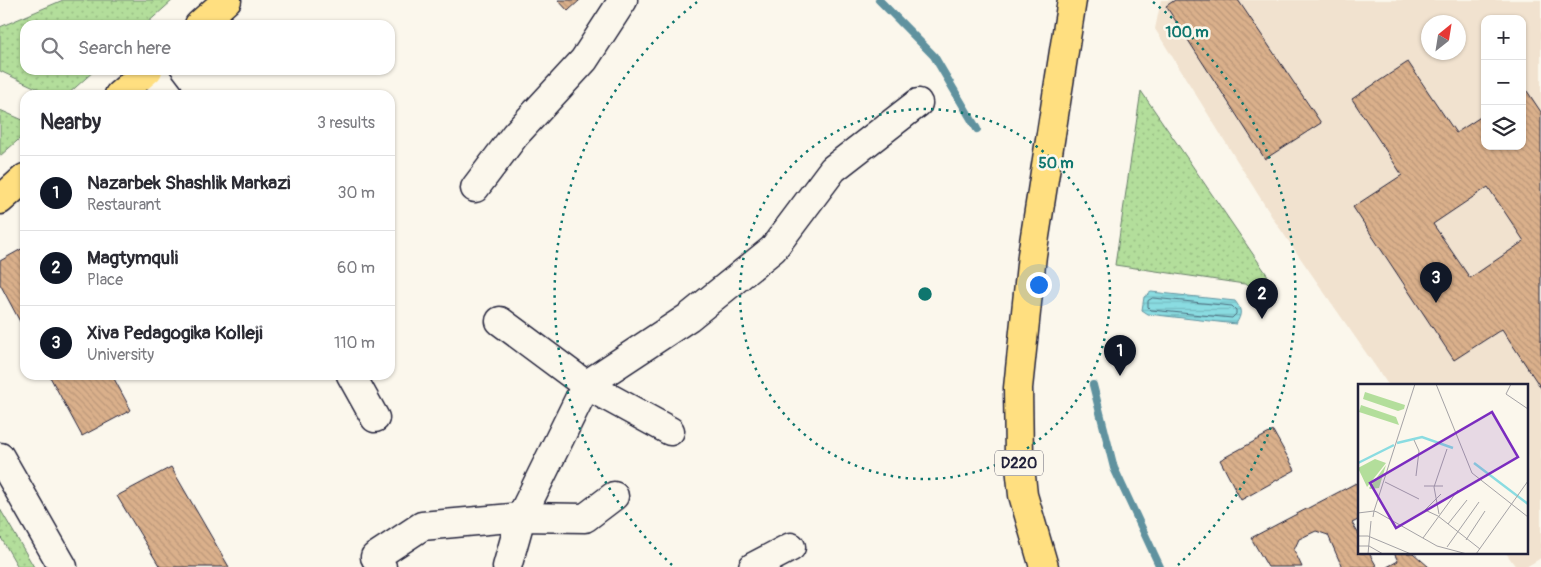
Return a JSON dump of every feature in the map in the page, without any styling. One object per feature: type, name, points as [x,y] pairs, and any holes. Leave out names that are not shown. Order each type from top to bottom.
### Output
[{"type":"main road","points":[[204,20],[227,0]]},
{"type":"main road","name":"D220","points":[[1044,567],[1023,495],[1018,458],[1018,388],[1032,255],[1072,0]]},
{"type":"main road","points":[[125,90],[143,75]]},
{"type":"main road","points":[[0,200],[20,182]]},
{"type":"street","points":[[475,188],[515,135],[584,60],[623,0]]},
{"type":"street","points":[[153,75],[165,90]]},
{"type":"street","points":[[507,567],[521,517],[586,385],[690,317],[774,249],[833,169],[918,103]]},
{"type":"street","points":[[500,321],[586,385],[670,431]]},
{"type":"street","points":[[354,380],[374,418]]},
{"type":"street","points":[[0,457],[63,567]]},
{"type":"street","points":[[382,567],[375,557],[422,526],[521,517],[585,518],[614,496]]},
{"type":"street","points":[[753,567],[791,547]]},
{"type":"shaded area","points":[[1161,0],[1541,0],[1541,558],[1526,567],[1516,567],[1507,554],[1528,554],[1528,384],[1388,384],[1274,220],[1155,29]]},
{"type":"green space","points":[[63,0],[173,0],[151,20],[20,20],[20,75],[89,75],[73,90],[40,90],[0,71],[0,27]]},
{"type":"green space","points":[[1141,91],[1268,276],[1258,286],[1115,265]]},
{"type":"green space","points":[[0,110],[20,119],[20,138],[0,156]]},
{"type":"green space","points":[[0,509],[34,567],[18,567],[0,536]]},
{"type":"water","points":[[1151,292],[1235,301],[1239,307],[1240,315],[1236,324],[1148,314],[1142,310],[1144,297]]},
{"type":"building","points":[[558,0],[580,0],[568,11]]},
{"type":"building","points":[[1175,0],[1238,0],[1321,123],[1265,159],[1166,6]]},
{"type":"building","points":[[1408,62],[1456,133],[1481,117],[1481,150],[1526,150],[1526,90],[1541,112],[1541,388],[1502,329],[1454,360],[1353,207],[1402,175],[1352,99]],"holes":[[[1488,187],[1524,241],[1470,278],[1433,224]]]},
{"type":"building","points":[[20,250],[20,322],[0,284],[0,261]]},
{"type":"building","points":[[52,380],[115,380],[131,410],[82,436]]},
{"type":"building","points":[[1273,431],[1295,470],[1241,500],[1220,460]]},
{"type":"building","points":[[171,467],[229,567],[160,567],[117,496]]},
{"type":"building","points":[[1356,483],[1358,486],[1358,520],[1352,523],[1358,533],[1358,554],[1370,554],[1377,567],[1342,567],[1328,535],[1316,531],[1299,539],[1294,550],[1302,567],[1268,567],[1251,538]]},
{"type":"building","points":[[1394,554],[1414,554],[1429,567],[1387,567],[1398,561]]},
{"type":"waterway","points":[[879,0],[934,56],[977,129]]},
{"type":"waterway","points":[[1093,385],[1114,468],[1160,567]]},
{"type":"place","name":"Xiva Pedagogika Kolleji","points":[[1436,303]]},
{"type":"place","name":"Magtymquli","points":[[1262,319]]},
{"type":"place","name":"Nazarbek Shashlik Markazi","points":[[1120,376]]}]
